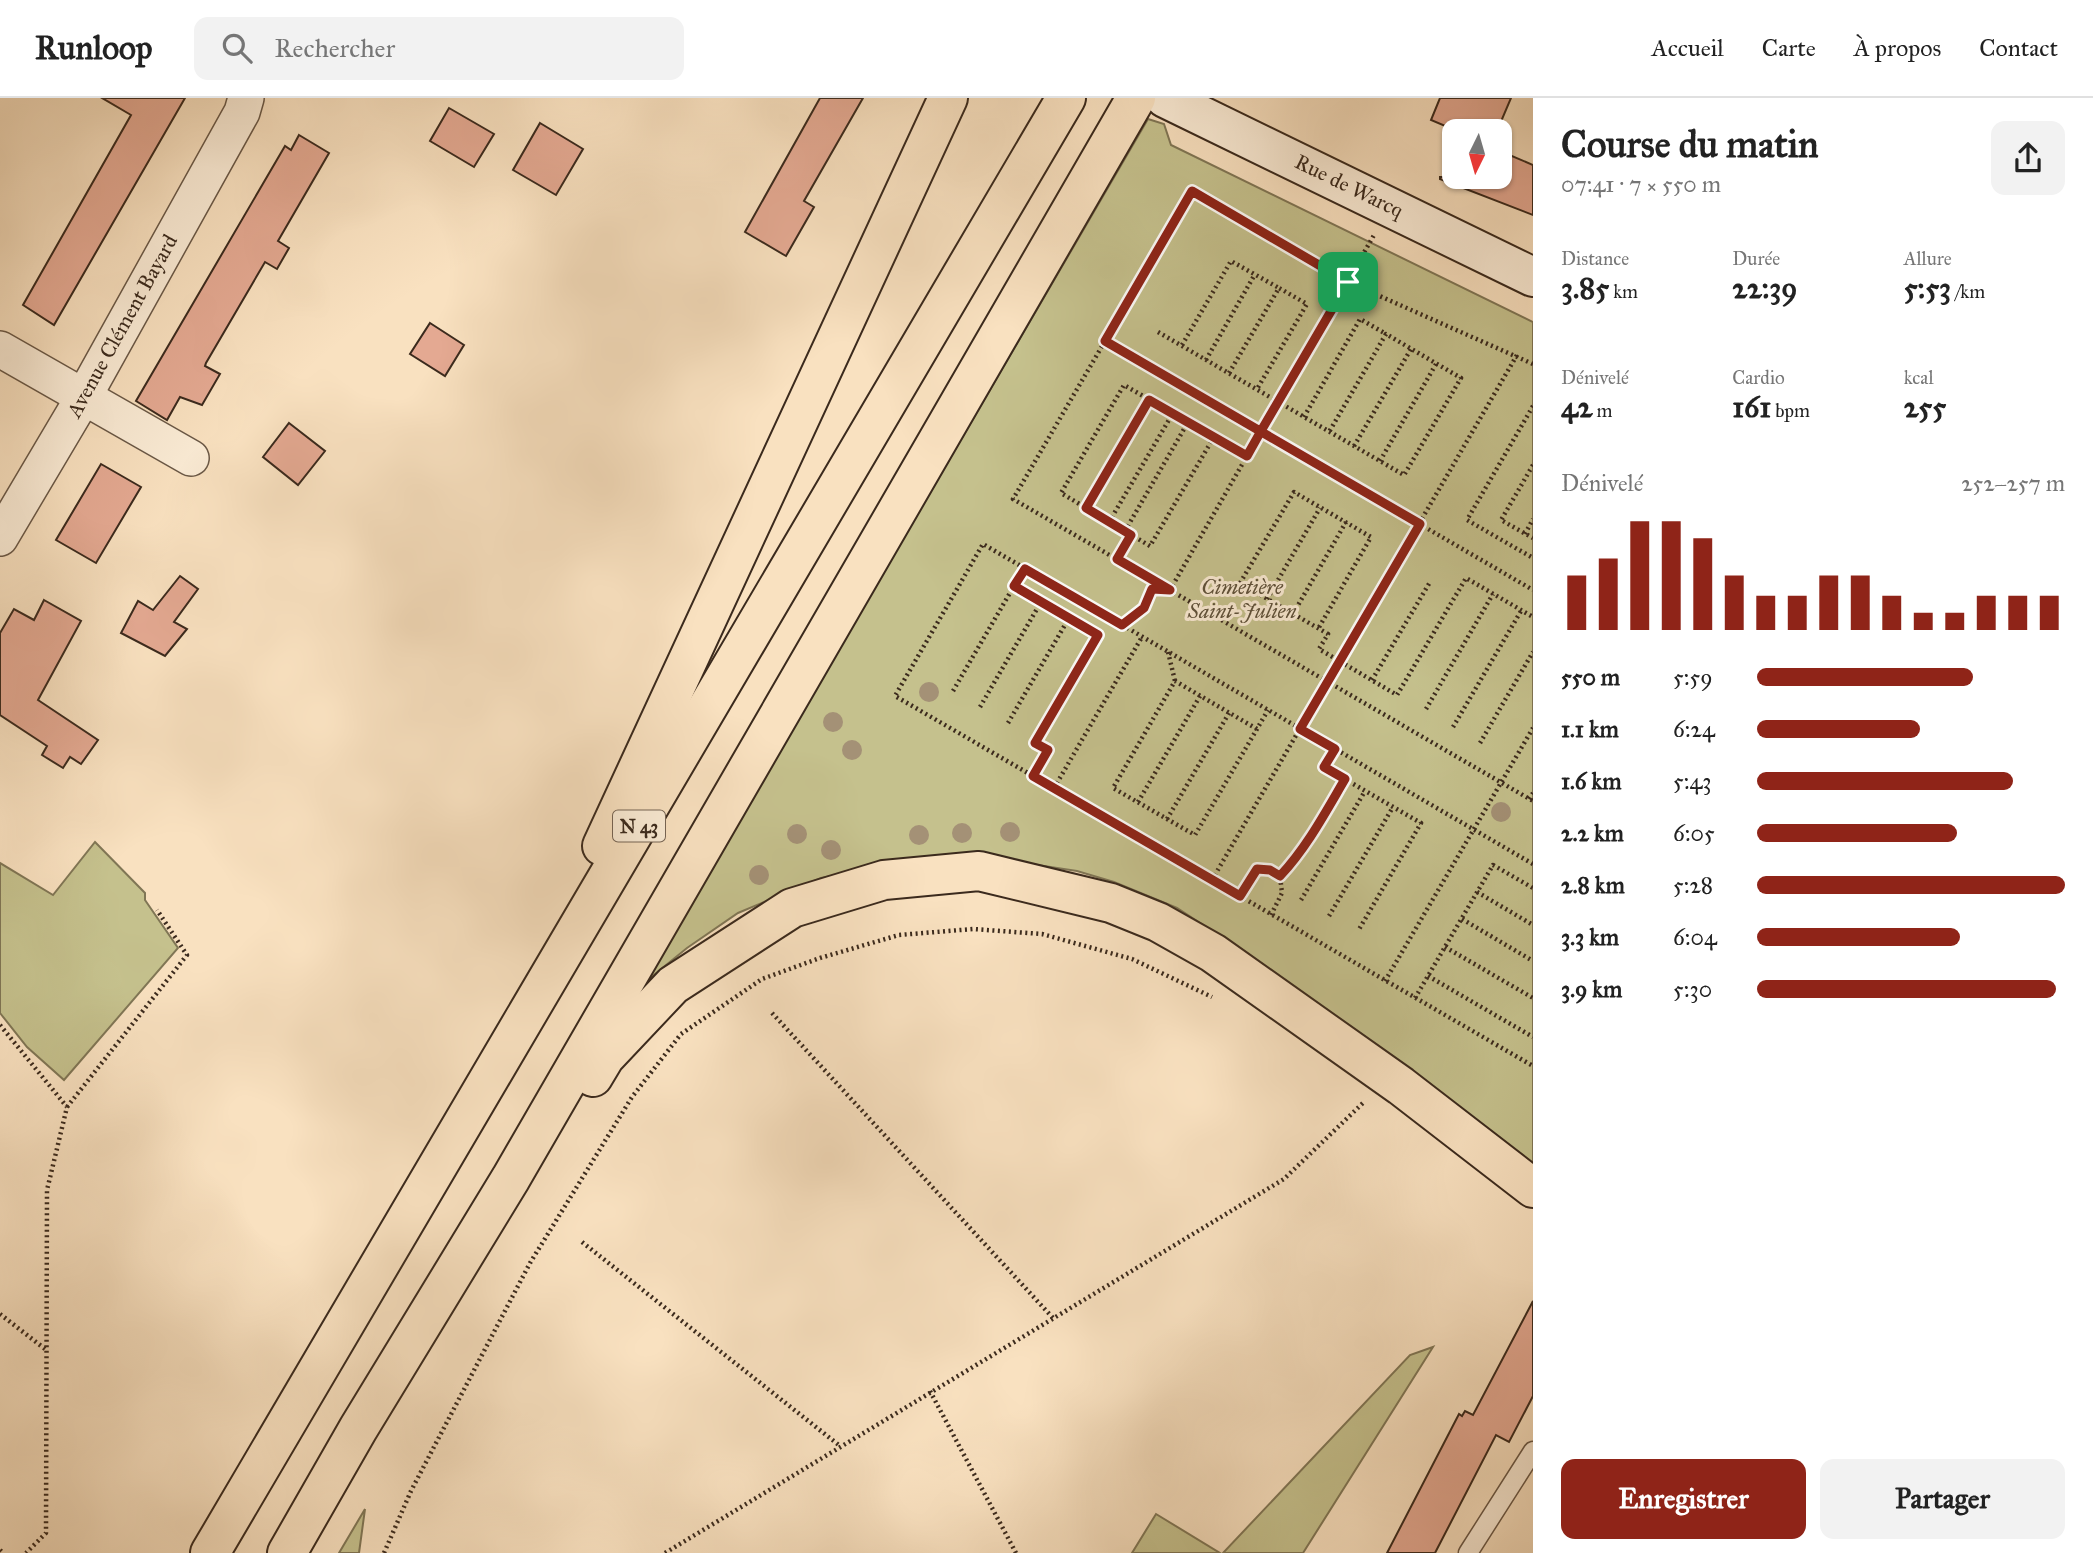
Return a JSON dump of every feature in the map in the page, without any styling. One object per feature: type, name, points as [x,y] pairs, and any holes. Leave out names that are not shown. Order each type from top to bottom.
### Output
[{"type":"highway","points":[[440,1165],[586,881],[948,98]]},
{"type":"highway","name":"N 43","points":[[210,1553],[1066,98]]},
{"type":"highway","points":[[287,1553],[358,1429],[518,1167],[1136,98]]},
{"type":"highway","points":[[295,1553],[373,1439],[605,1057],[673,985],[792,908],[884,880],[979,871],[1111,903],[1158,922],[1213,953],[1401,1086],[1533,1188]]},
{"type":"main road","name":"Rue de Warcq","points":[[1165,98],[1390,205],[1533,277]]},
{"type":"street","name":"Avenue Clément Bayard","points":[[0,538],[83,398],[244,105]]},
{"type":"street","points":[[0,349],[191,458]]},
{"type":"lane","points":[[1468,1553],[1533,1451]]},
{"type":"path","points":[[1533,364],[1348,282],[1192,191],[1013,499],[1531,800],[1533,793]]},
{"type":"path","points":[[1170,590],[1390,205]]},
{"type":"path","points":[[1182,345],[1231,261],[1307,304],[1257,389]]},
{"type":"path","points":[[1206,359],[1255,274]]},
{"type":"path","points":[[1229,373],[1279,288]]},
{"type":"path","points":[[1158,332],[1182,345],[1329,432],[1404,475],[1461,378],[1360,319],[1304,417]]},
{"type":"path","points":[[1329,432],[1386,334]]},
{"type":"path","points":[[1105,341],[1533,590]]},
{"type":"path","points":[[1354,446],[1411,349]]},
{"type":"path","points":[[1212,880],[1517,355]]},
{"type":"path","points":[[1380,461],[1436,364]]},
{"type":"path","points":[[1214,437],[1150,546],[1061,494],[1124,385],[1247,456]]},
{"type":"path","points":[[1086,508],[1149,400]]},
{"type":"path","points":[[1533,406],[1467,520],[1533,558]]},
{"type":"path","points":[[1109,522],[1173,413]]},
{"type":"path","points":[[1125,531],[1188,422]]},
{"type":"path","points":[[1533,465],[1501,520],[1533,538]]},
{"type":"path","points":[[1222,587],[1234,594],[1294,492],[1371,537],[1318,629]]},
{"type":"path","points":[[1267,599],[1320,508]]},
{"type":"path","points":[[1525,534],[1533,519]]},
{"type":"path","points":[[1293,614],[1346,523]]},
{"type":"path","points":[[1117,559],[1131,535]]},
{"type":"path","points":[[1533,864],[983,544],[895,696],[1533,1066]]},
{"type":"path","points":[[953,691],[1025,569]]},
{"type":"path","points":[[1240,583],[1328,634],[1319,649],[1397,695],[1466,578],[1533,617]]},
{"type":"path","points":[[1372,680],[1430,582]]},
{"type":"path","points":[[1014,586],[1098,635],[1035,743],[1048,750],[1033,776]]},
{"type":"path","points":[[1122,625],[1144,608],[1152,589],[1170,590]]},
{"type":"path","points":[[1426,709],[1493,594]]},
{"type":"path","points":[[980,707],[1041,602]]},
{"type":"path","points":[[1453,727],[1521,611]]},
{"type":"path","points":[[1008,723],[1069,618]]},
{"type":"path","points":[[1054,788],[1142,637]]},
{"type":"path","points":[[1168,652],[1175,681],[1113,788],[1195,835],[1268,710]]},
{"type":"path","points":[[1480,743],[1533,652]]},
{"type":"path","points":[[1175,681],[1256,729]]},
{"type":"path","points":[[1138,802],[1200,696]]},
{"type":"path","points":[[1167,819],[1229,713]]},
{"type":"path","points":[[1385,981],[1533,728]]},
{"type":"path","points":[[1335,749],[1324,767],[1421,823],[1358,932]]},
{"type":"path","points":[[1271,915],[1282,894],[1280,876],[1310,840],[1345,779]]},
{"type":"path","points":[[1301,900],[1365,790]]},
{"type":"path","points":[[1329,916],[1393,807]]},
{"type":"path","points":[[1415,998],[1493,865],[1533,888]]},
{"type":"path","points":[[1240,896],[1257,869],[1270,870],[1280,876]]},
{"type":"path","points":[[1477,892],[1533,925]]},
{"type":"path","points":[[26,1553],[46,1533],[47,1190],[67,1107],[187,955],[158,910]]},
{"type":"path","points":[[1462,919],[1533,961]]},
{"type":"path","points":[[384,1553],[411,1491],[530,1264],[632,1097],[681,1034],[762,979],[820,958],[899,935],[974,929],[1042,934],[1132,959],[1217,999]]},
{"type":"path","points":[[1445,947],[1533,998]]},
{"type":"path","points":[[1428,976],[1533,1037]]},
{"type":"path","points":[[772,1013],[1053,1318]]},
{"type":"path","points":[[0,1025],[67,1107]]},
{"type":"path","points":[[665,1553],[1284,1179],[1369,1098]]},
{"type":"path","points":[[582,1242],[841,1446]]},
{"type":"path","points":[[0,1314],[45,1349]]},
{"type":"path","points":[[930,1391],[1016,1553]]},
{"type":"green space","name":"Cimetière Saint-Julien","points":[[1148,119],[1164,124],[1171,145],[1533,322],[1533,1170],[1229,942],[1177,908],[1114,882],[1077,871],[978,856],[905,862],[821,878],[738,913],[687,948],[644,983]]},
{"type":"green space","points":[[95,842],[145,893],[145,900],[178,948],[64,1080],[27,1047],[0,1013],[0,863],[53,895]]},
{"type":"green space","points":[[1433,1347],[1303,1553],[1223,1553],[1410,1355]]},
{"type":"green space","points":[[365,1509],[359,1553],[339,1553]]},
{"type":"green space","points":[[1156,1514],[1220,1553],[1132,1553]]},
{"type":"building","points":[[102,98],[185,98],[54,325],[23,305],[131,115]]},
{"type":"building","points":[[820,98],[863,98],[804,201],[814,207],[786,256],[745,232]]},
{"type":"building","points":[[1440,98],[1511,98],[1502,119],[1442,119],[1442,125],[1431,120]]},
{"type":"building","points":[[449,108],[494,134],[474,167],[430,141]]},
{"type":"building","points":[[540,123],[583,149],[556,195],[513,170]]},
{"type":"building","points":[[299,135],[329,153],[278,241],[289,248],[277,269],[265,262],[206,363],[205,366],[220,374],[202,405],[180,397],[167,420],[136,401],[285,146],[291,150]]},
{"type":"building","points":[[1512,156],[1533,165],[1533,215],[1466,189],[1512,189]]},
{"type":"building","points":[[430,323],[464,345],[445,376],[410,354]]},
{"type":"building","points":[[289,423],[325,451],[298,485],[263,457]]},
{"type":"building","points":[[101,464],[141,487],[96,563],[56,540]]},
{"type":"building","points":[[180,576],[198,589],[174,622],[187,629],[165,656],[121,633],[138,601],[153,610]]},
{"type":"building","points":[[44,600],[81,621],[38,700],[98,740],[81,764],[70,757],[63,768],[42,755],[47,746],[0,715],[0,633],[14,609],[34,620]]},
{"type":"building","points":[[1533,1301],[1533,1396],[1509,1442],[1496,1435],[1435,1553],[1387,1553],[1459,1414],[1462,1416],[1465,1411],[1473,1415]]},
{"type":"route","points":[[1348,282],[1192,191],[1105,341],[1261,431],[1420,524],[1300,729],[1335,749],[1324,767],[1345,779],[1310,840],[1292,863],[1280,876],[1270,870],[1257,869],[1240,896],[1033,776],[1048,750],[1035,743],[1098,635],[1014,586],[1025,569],[1122,625],[1144,608],[1152,589],[1170,590],[1117,559],[1131,535],[1086,508],[1149,400],[1247,456],[1261,431],[1348,282]]}]
